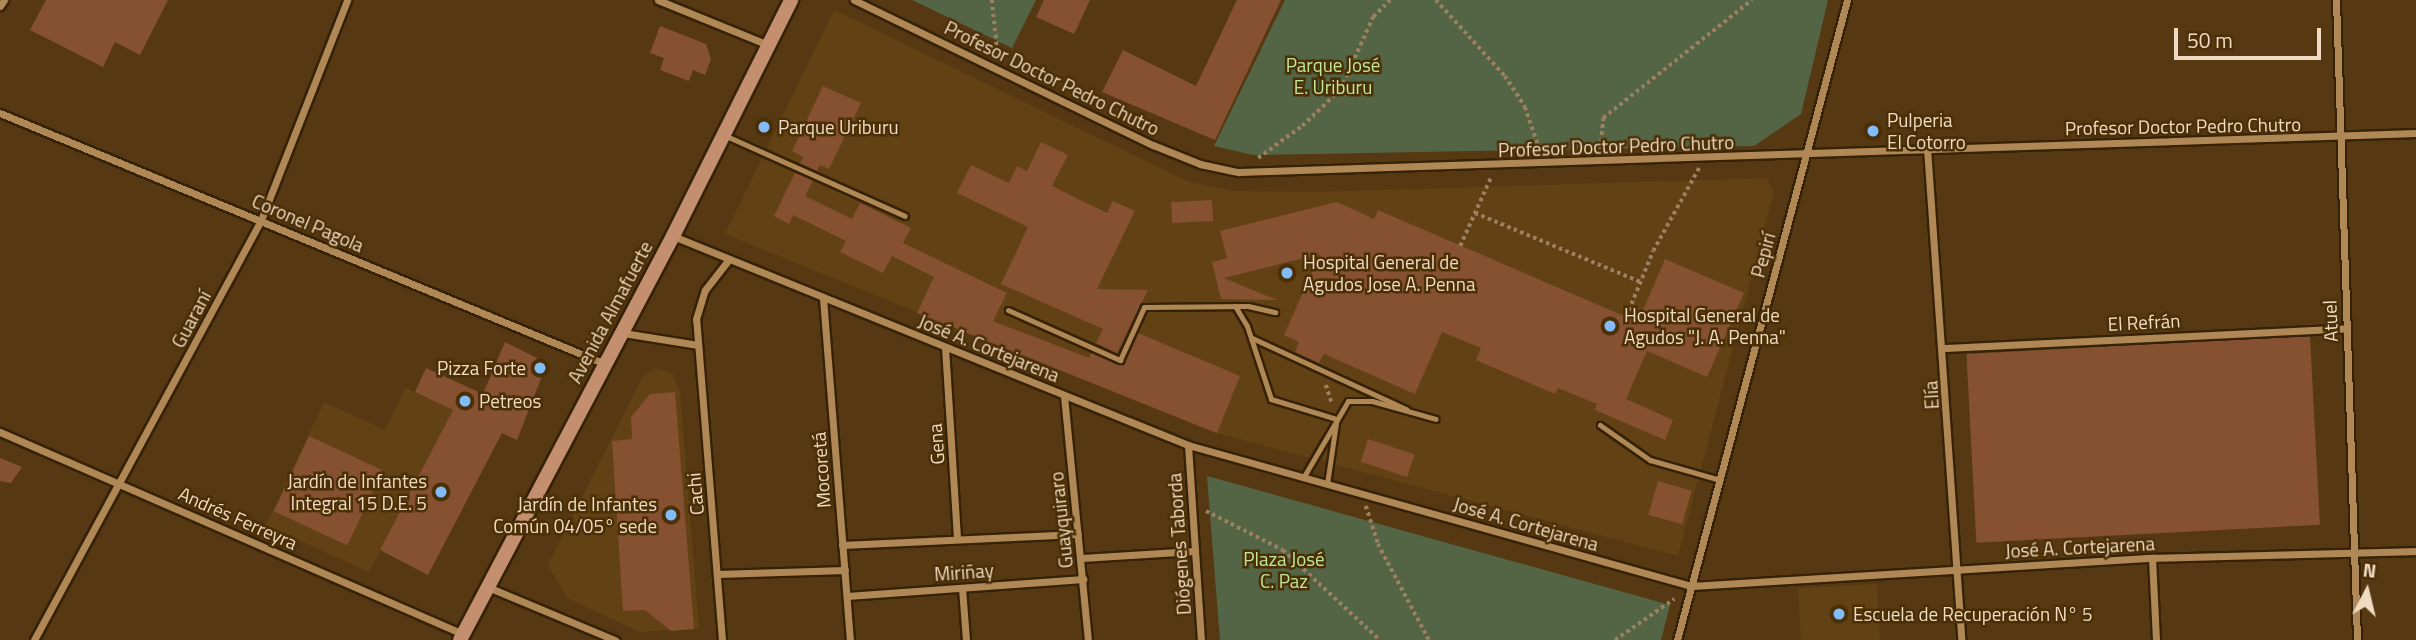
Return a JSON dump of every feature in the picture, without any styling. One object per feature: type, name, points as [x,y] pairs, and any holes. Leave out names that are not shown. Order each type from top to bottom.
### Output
[{"type":"main road","name":"Avenida Almafuerte","points":[[462,637],[603,363],[673,236],[791,0]]},
{"type":"street","points":[[0,6],[4,0]]},
{"type":"street","name":"Guaraní","points":[[34,640],[121,484],[261,220],[347,0]]},
{"type":"street","points":[[659,0],[768,45]]},
{"type":"street","name":"Profesor Doctor Pedro Chutro","points":[[854,0],[1153,145],[1200,164],[1238,172],[1601,162],[1927,148],[2339,138],[2416,132]]},
{"type":"street","name":"Pepirí","points":[[1677,640],[1847,0]]},
{"type":"street","name":"Atuel","points":[[2336,0],[2357,640]]},
{"type":"street","name":"Coronel Pagola","points":[[0,113],[603,363]]},
{"type":"street","name":"Elía","points":[[1927,148],[1944,348],[1961,640]]},
{"type":"street","name":"José A. Cortejarena","points":[[673,236],[1188,445],[1691,586],[2152,558],[2416,551]]},
{"type":"street","name":"Cachi","points":[[722,640],[698,345],[699,303],[729,259]]},
{"type":"street","name":"Mocoretá","points":[[823,298],[850,640]]},
{"type":"street","name":"El Refrán","points":[[1944,348],[2346,328]]},
{"type":"street","points":[[620,332],[698,345]]},
{"type":"street","name":"Gena","points":[[945,347],[957,539]]},
{"type":"street","name":"Guayquiraro","points":[[1064,396],[1088,640]]},
{"type":"street","name":"Andrés Ferreyra","points":[[0,432],[462,637]]},
{"type":"street","name":"Diógenes Taborda","points":[[1188,445],[1201,640]]},
{"type":"street","name":"Miriñay","points":[[842,545],[1078,534]]},
{"type":"street","points":[[1082,558],[1194,551]]},
{"type":"street","points":[[2152,558],[2156,640]]},
{"type":"street","points":[[717,574],[845,570]]},
{"type":"street","name":"Miriñay","points":[[847,596],[1083,579]]},
{"type":"street","points":[[488,587],[615,640]]},
{"type":"street","points":[[962,588],[966,640]]},
{"type":"lane","points":[[724,135],[905,216]]},
{"type":"lane","points":[[1235,306],[1252,338],[1270,400],[1337,419]]},
{"type":"lane","points":[[1008,310],[1120,360],[1143,307],[1235,306],[1275,312]]},
{"type":"lane","points":[[1252,338],[1398,402],[1408,411]]},
{"type":"lane","points":[[1303,478],[1348,401],[1359,399],[1436,419]]},
{"type":"lane","points":[[1327,484],[1337,419]]},
{"type":"lane","points":[[1600,425],[1650,460],[1720,480]]},
{"type":"path","points":[[992,0],[998,69]]},
{"type":"path","points":[[1238,172],[1303,126],[1340,90],[1373,17],[1390,0]]},
{"type":"path","points":[[1436,0],[1505,76],[1525,107],[1540,164]]},
{"type":"path","points":[[1445,0],[1445,10]]},
{"type":"path","points":[[1601,162],[1599,129],[1603,118],[1752,0]]},
{"type":"path","points":[[1626,317],[1704,158]]},
{"type":"path","points":[[1460,246],[1496,165]]},
{"type":"path","points":[[1475,213],[1641,282]]},
{"type":"path","points":[[1321,368],[1337,419]]},
{"type":"path","points":[[1365,495],[1378,544],[1429,640]]},
{"type":"path","points":[[1191,503],[1283,550],[1380,640]]},
{"type":"path","points":[[1615,640],[1691,586]]},
{"type":"shaded area","name":"Hospital General de Agudos Jose A. Penna","points":[[834,10],[1187,181],[1232,191],[1316,192],[1767,178],[1774,192],[1678,556],[1209,431],[725,234]]},
{"type":"shaded area","points":[[655,368],[672,373],[680,392],[699,628],[640,632],[567,598],[548,565],[643,376]]},
{"type":"shaded area","points":[[406,388],[453,410],[369,572],[266,525],[324,402],[385,430]]},
{"type":"shaded area","name":"Escuela de Recuperación N° 5","points":[[1877,584],[1880,640],[1801,640],[1798,588]]},
{"type":"green space","points":[[912,0],[1036,0],[1012,48]]},
{"type":"green space","name":"Parque José E. Uriburu","points":[[1285,0],[1828,0],[1801,114],[1754,146],[1253,155],[1214,146]]},
{"type":"green space","name":"Plaza José C. Paz","points":[[1207,476],[1670,605],[1661,640],[1220,640]]},
{"type":"building","points":[[46,0],[168,0],[140,55],[115,42],[103,67],[30,30]]},
{"type":"building","points":[[1044,0],[1090,0],[1074,34],[1036,17]]},
{"type":"building","points":[[1237,0],[1281,0],[1215,140],[1102,92],[1123,50],[1196,86]]},
{"type":"building","points":[[660,26],[706,44],[711,59],[705,75],[693,70],[689,81],[660,70],[664,58],[650,53]]},
{"type":"building","points":[[823,86],[861,103],[829,169],[820,165],[817,171],[800,163],[803,157],[792,151]]},
{"type":"building","points":[[1041,142],[1068,155],[1052,186],[1107,213],[1113,201],[1135,211],[1097,289],[1148,290],[1117,353],[1096,343],[1103,329],[1001,284],[1028,227],[957,193],[971,165],[1009,183],[1017,166],[1027,171]]},
{"type":"building","points":[[795,173],[813,180],[805,196],[852,219],[860,203],[911,228],[903,243],[1007,293],[993,321],[1089,358],[1091,353],[1120,365],[1138,333],[1240,376],[1217,433],[917,313],[934,277],[892,256],[883,273],[840,252],[846,241],[793,215],[789,224],[774,216]]},
{"type":"building","points":[[1212,200],[1213,221],[1172,223],[1171,202]]},
{"type":"building","name":"Hospital General de Agudos \"J. A. Penna\"","points":[[1337,202],[1374,219],[1378,210],[1638,322],[1665,259],[1744,293],[1707,377],[1647,351],[1626,399],[1673,420],[1665,440],[1595,410],[1597,404],[1558,388],[1555,394],[1476,360],[1481,348],[1442,332],[1415,394],[1324,354],[1319,363],[1295,352],[1299,342],[1284,335],[1320,254],[1224,278],[1277,300],[1221,299],[1212,262],[1227,258],[1220,231]]},
{"type":"building","points":[[2310,336],[2320,525],[1976,543],[1966,354]]},
{"type":"building","name":"Jardín de Infantes Integral 15 D.E. 5","points":[[505,342],[537,358],[542,376],[517,440],[502,433],[428,575],[380,550],[453,410],[415,392],[426,368],[483,394]]},
{"type":"building","points":[[675,392],[694,629],[671,631],[645,610],[623,611],[612,441],[632,439],[631,417],[650,394]]},
{"type":"building","points":[[309,436],[382,470],[347,545],[274,511]]},
{"type":"building","points":[[1368,439],[1415,454],[1407,477],[1361,462]]},
{"type":"building","points":[[0,458],[22,467],[11,483],[0,481]]},
{"type":"building","points":[[1658,481],[1692,491],[1682,524],[1648,515]]},
{"type":"place","name":"Parque Uriburu","points":[[764,127]]},
{"type":"place","name":"Pulperia El Cotorro","points":[[1873,131]]},
{"type":"place","name":"Hospital General de Agudos Jose A. Penna","points":[[1287,273]]},
{"type":"place","name":"Hospital General de Agudos \"J. A. Penna\"","points":[[1610,326]]},
{"type":"place","name":"Pizza Forte","points":[[540,368]]},
{"type":"place","name":"Petreos","points":[[465,401]]},
{"type":"place","name":"Jardín de Infantes Integral 15 D.E. 5","points":[[441,492]]},
{"type":"place","name":"Jardín de Infantes Común 04/05° sede","points":[[671,515]]},
{"type":"place","name":"Escuela de Recuperación N° 5","points":[[1839,614]]}]
